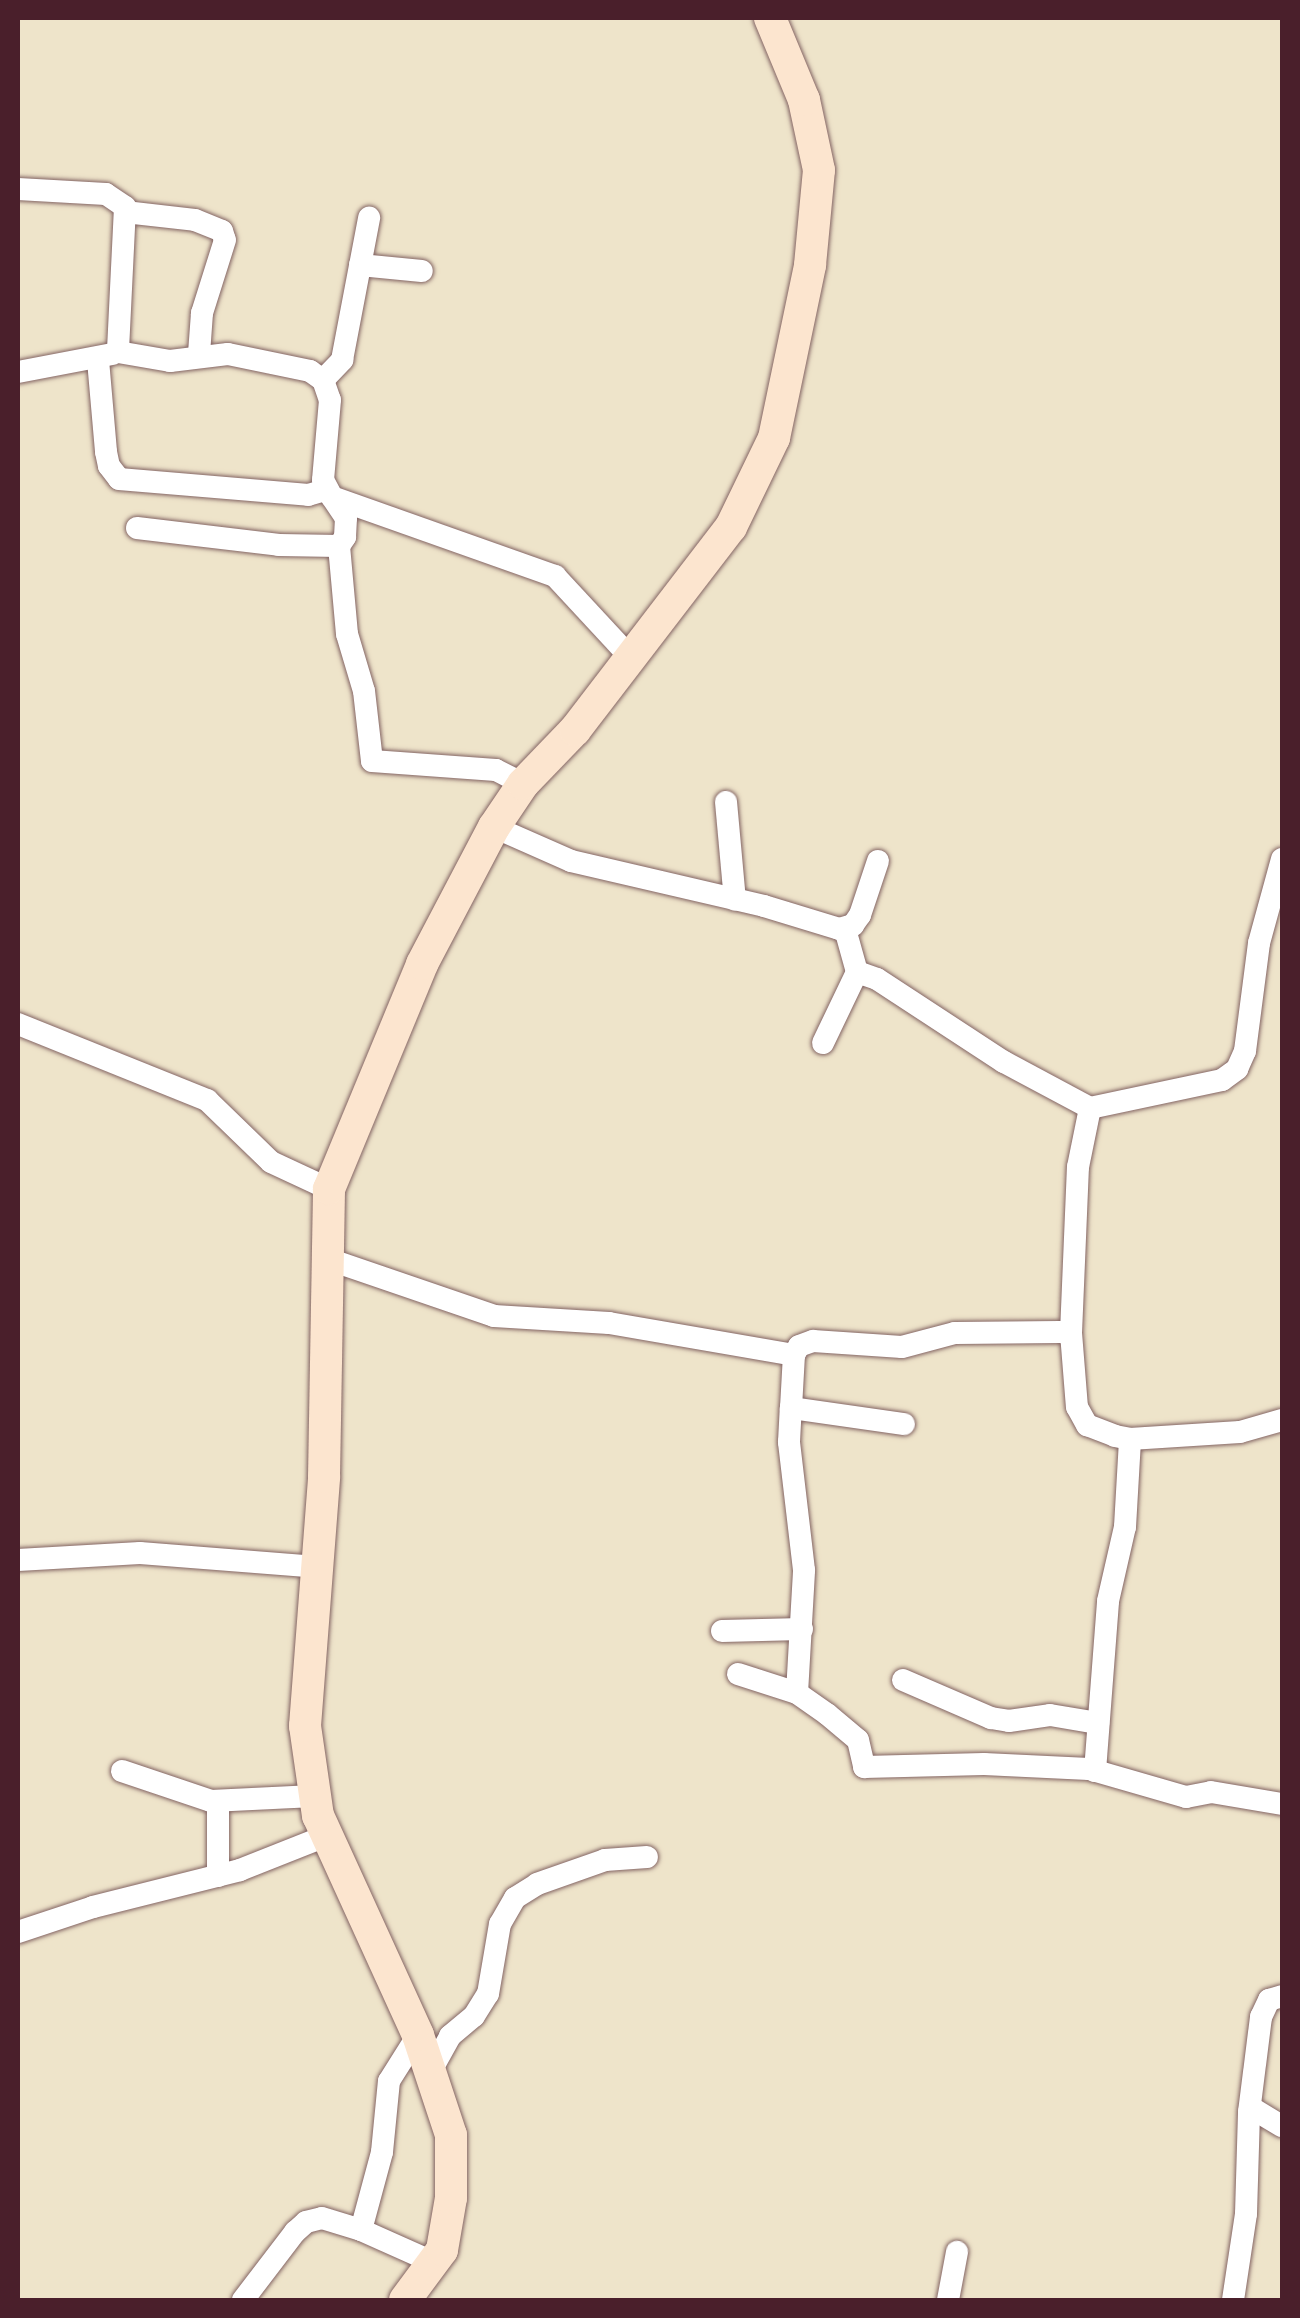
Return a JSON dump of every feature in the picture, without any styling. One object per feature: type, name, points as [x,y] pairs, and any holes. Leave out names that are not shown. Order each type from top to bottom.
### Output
[{"type":"street","points":[[405,2300],[435,2263],[451,2198],[451,2135],[418,2035],[326,1836],[314,1796],[305,1726],[324,1477],[329,1189],[422,964],[494,827],[522,784],[575,730],[731,527],[774,438],[810,265],[818,170],[814,135],[770,18]]},
{"type":"street","points":[[18,189],[106,194],[119,200],[125,212],[108,356],[106,452],[108,466],[119,479],[308,496],[329,494],[555,576],[645,634]]},
{"type":"street","points":[[125,212],[195,220],[222,232],[225,240],[202,313],[199,354]]},
{"type":"street","points":[[322,380],[342,360],[368,218]]},
{"type":"street","points":[[360,265],[422,271]]},
{"type":"street","points":[[18,372],[108,356],[170,361],[199,354],[297,366],[322,380],[330,400],[323,450],[329,494],[346,518],[346,537],[339,546],[347,634],[364,691],[372,761],[496,770],[522,784]]},
{"type":"street","points":[[137,528],[279,545],[339,546]]},
{"type":"street","points":[[726,802],[736,900]]},
{"type":"street","points":[[494,827],[571,861],[845,930]]},
{"type":"street","points":[[857,972],[877,978],[1004,1062],[1090,1108],[1222,1080],[1237,1069],[1245,1051],[1259,943],[1282,858]]},
{"type":"street","points":[[845,930],[860,915],[878,861]]},
{"type":"street","points":[[823,1043],[857,972],[845,930]]},
{"type":"street","points":[[18,1024],[207,1100],[271,1162],[329,1189]]},
{"type":"street","points":[[1090,1108],[1078,1167],[1071,1333],[1077,1406],[1088,1425],[1130,1440],[1240,1432],[1282,1420]]},
{"type":"street","points":[[325,1258],[494,1316],[609,1323],[794,1355]]},
{"type":"street","points":[[797,1694],[804,1570],[789,1442],[794,1355],[799,1346],[812,1341],[902,1347],[954,1333],[1071,1333]]},
{"type":"street","points":[[791,1408],[904,1424]]},
{"type":"street","points":[[1095,1771],[1108,1601],[1125,1528],[1130,1440]]},
{"type":"street","points":[[18,1560],[140,1553],[316,1568]]},
{"type":"street","points":[[722,1631],[802,1629]]},
{"type":"street","points":[[738,1674],[797,1694],[858,1740],[864,1767],[984,1764],[1095,1771],[1186,1797],[1210,1792],[1282,1804]]},
{"type":"street","points":[[903,1680],[991,1718],[1008,1721],[1050,1714],[1098,1723]]},
{"type":"street","points":[[122,1771],[170,1790],[218,1801],[314,1796]]},
{"type":"street","points":[[218,1801],[218,1876]]},
{"type":"street","points":[[18,1932],[93,1907],[218,1876],[326,1836]]},
{"type":"street","points":[[432,2069],[450,2036],[474,2016],[488,1994],[500,1924],[515,1898],[537,1884],[605,1860],[647,1857]]},
{"type":"street","points":[[1234,2300],[1246,2214],[1250,2107],[1260,2016],[1269,2000],[1282,1996]]},
{"type":"street","points":[[361,2230],[379,2172],[389,2081],[418,2035]]},
{"type":"street","points":[[1250,2107],[1282,2126]]},
{"type":"street","points":[[243,2300],[306,2222],[322,2218],[361,2230],[435,2263]]},
{"type":"street","points":[[948,2300],[957,2252]]}]
